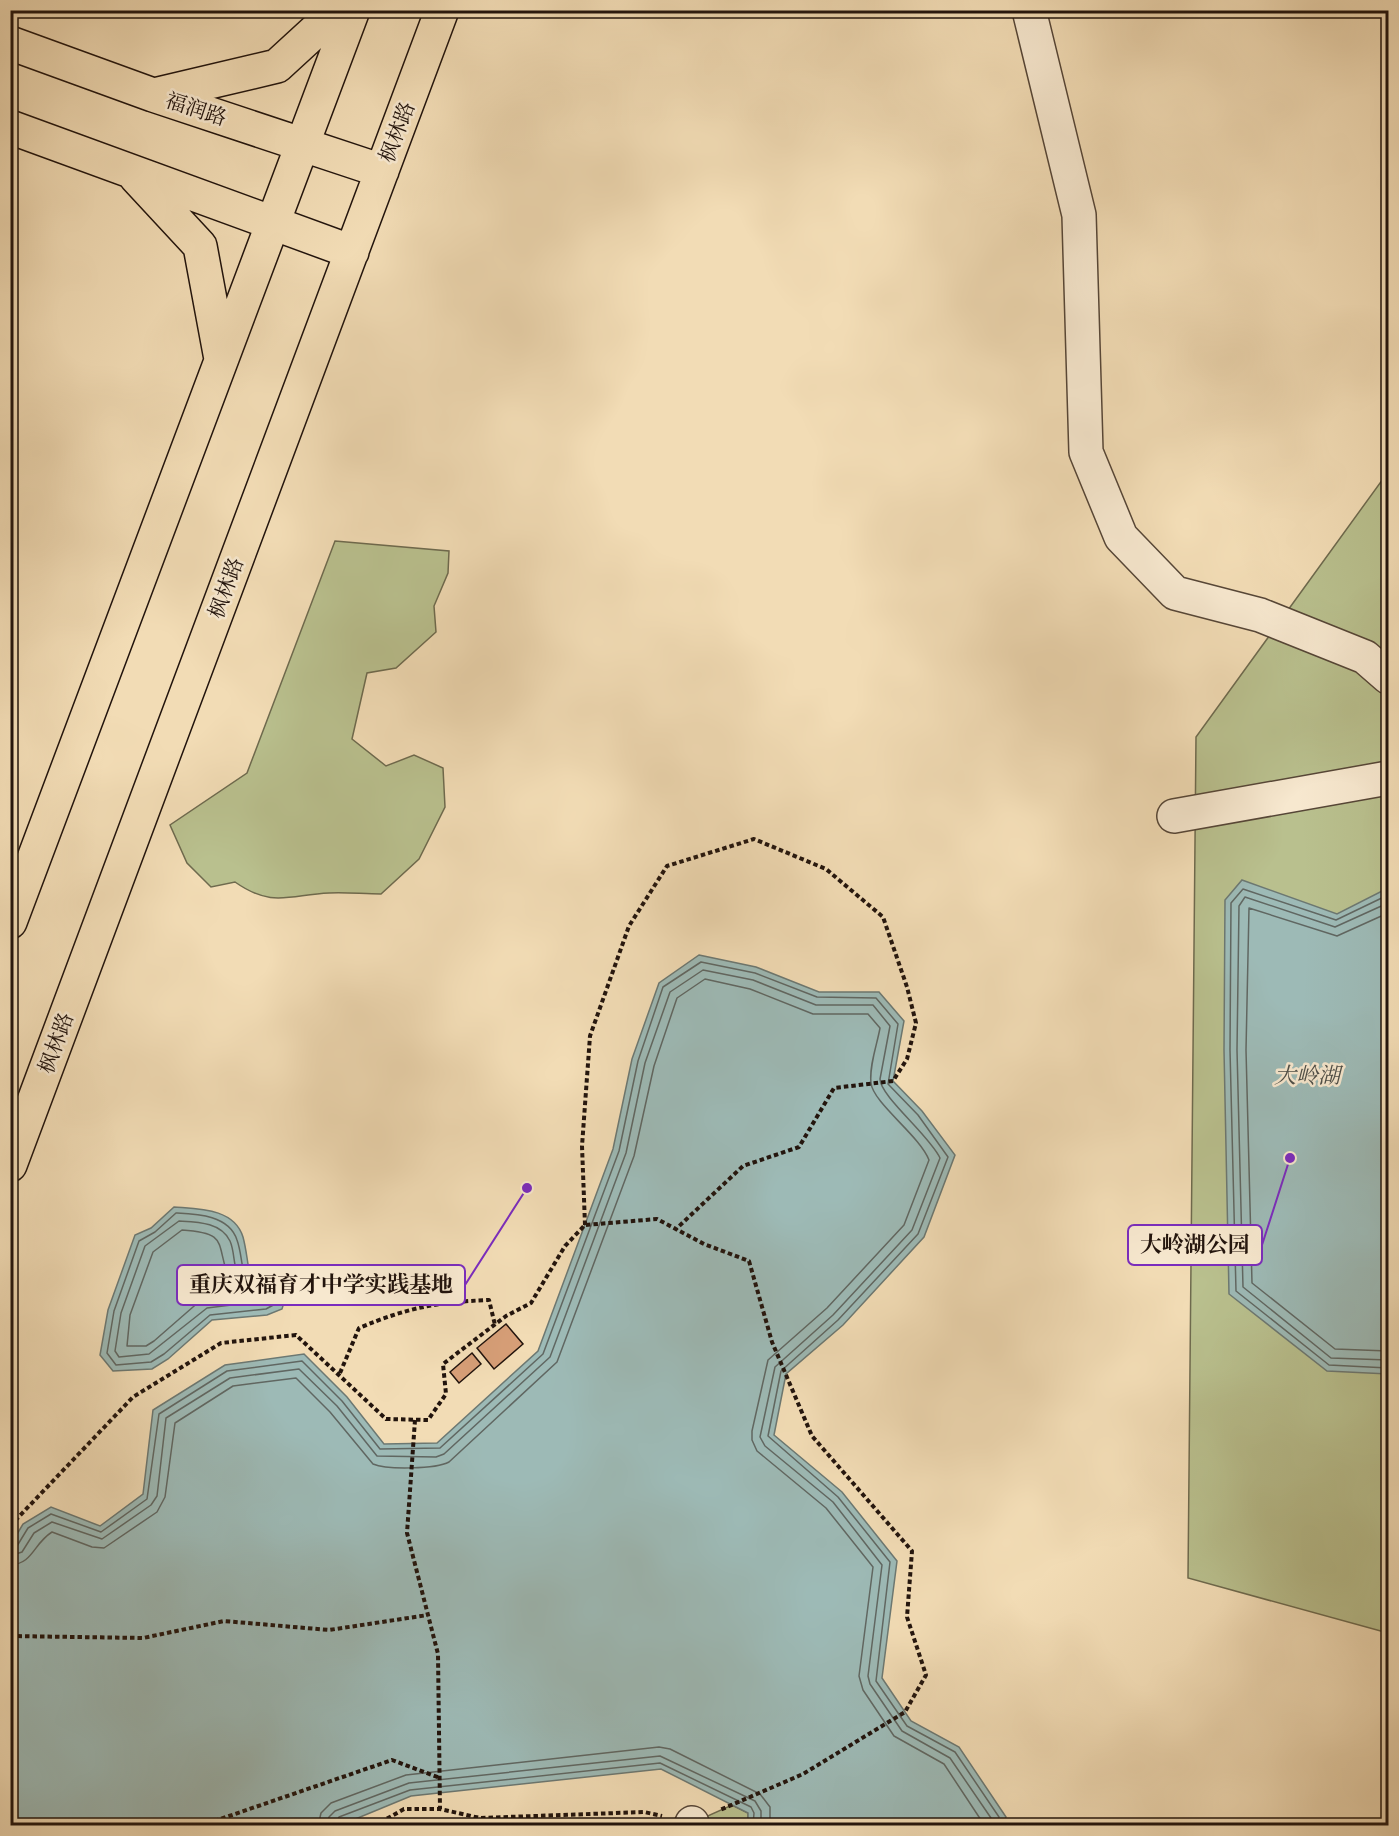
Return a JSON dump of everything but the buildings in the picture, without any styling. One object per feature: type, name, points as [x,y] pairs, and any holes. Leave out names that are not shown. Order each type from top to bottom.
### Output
[{"type":"main road","points":[[153,95],[277,66],[338,10]]},
{"type":"main road","points":[[10,922],[222,360],[301,142],[353,10]]},
{"type":"main road","name":"枫林路","points":[[10,1165],[442,10]]},
{"type":"main road","name":"福润路","points":[[10,43],[153,95],[301,142],[382,171]]},
{"type":"main road","points":[[10,127],[352,252]]},
{"type":"main road","points":[[131,171],[200,246],[222,360]]},
{"type":"street","points":[[1029,10],[1079,215],[1086,452],[1121,537],[1175,593],[1271,619],[1365,657],[1389,677]]},
{"type":"street","points":[[1174,816],[1389,778]]},
{"type":"path","points":[[585,1225],[582,1146],[590,1036],[628,926],[667,866],[754,839],[826,869],[883,917],[908,987],[916,1023],[907,1059],[893,1081],[834,1088],[799,1147],[743,1166],[676,1229]]},
{"type":"path","points":[[10,1526],[133,1397],[221,1343],[296,1335],[340,1373],[386,1419],[428,1420],[446,1394],[443,1364],[495,1325],[531,1303],[565,1246],[585,1225],[657,1219],[704,1244],[749,1261],[772,1342],[812,1436],[912,1551],[907,1617],[926,1675],[905,1712],[803,1774],[691,1824],[644,1812],[480,1818],[440,1809],[404,1809],[374,1826]]},
{"type":"path","points":[[340,1373],[359,1329],[400,1311],[446,1302],[489,1300],[495,1325]]},
{"type":"path","points":[[415,1420],[406,1533],[438,1653],[440,1809]]},
{"type":"path","points":[[10,1636],[143,1638],[224,1621],[329,1630],[428,1615]]},
{"type":"path","points":[[200,1826],[392,1760],[440,1778]]},
{"type":"green space","points":[[1388,472],[1388,1633],[1188,1578],[1196,737]]},
{"type":"green space","points":[[335,541],[449,551],[448,573],[434,606],[436,632],[396,668],[367,673],[352,739],[386,766],[414,755],[443,768],[445,807],[419,859],[381,894],[329,893],[281,898],[260,895],[235,882],[211,887],[187,863],[170,825],[247,773]]},
{"type":"green space","points":[[732,1805],[748,1813],[748,1825],[691,1826],[692,1823]]},
{"type":"water","name":"大岭湖","points":[[1242,880],[1337,914],[1388,888],[1388,1374],[1327,1371],[1229,1294],[1224,1050],[1225,900]]},
{"type":"water","points":[[699,955],[756,967],[819,992],[879,992],[904,1021],[893,1081],[922,1111],[955,1155],[924,1237],[843,1325],[786,1374],[774,1435],[842,1492],[897,1561],[882,1678],[911,1721],[959,1747],[1006,1817],[1004,1825],[748,1825],[748,1813],[661,1769],[411,1796],[353,1820],[330,1825],[11,1825],[10,1546],[23,1524],[51,1507],[100,1526],[143,1494],[153,1410],[225,1365],[304,1354],[347,1397],[384,1444],[437,1443],[538,1351],[613,1149],[632,1059],[659,983]]},
{"type":"water","points":[[174,1207],[214,1212],[232,1220],[243,1237],[249,1270],[289,1286],[282,1309],[267,1315],[212,1320],[168,1359],[152,1369],[113,1371],[100,1355],[108,1310],[135,1235],[151,1228]]},
{"type":"place","name":"大岭湖公园","points":[[1290,1158]]},
{"type":"place","name":"重庆双福育才中学实践基地","points":[[527,1188]]}]
